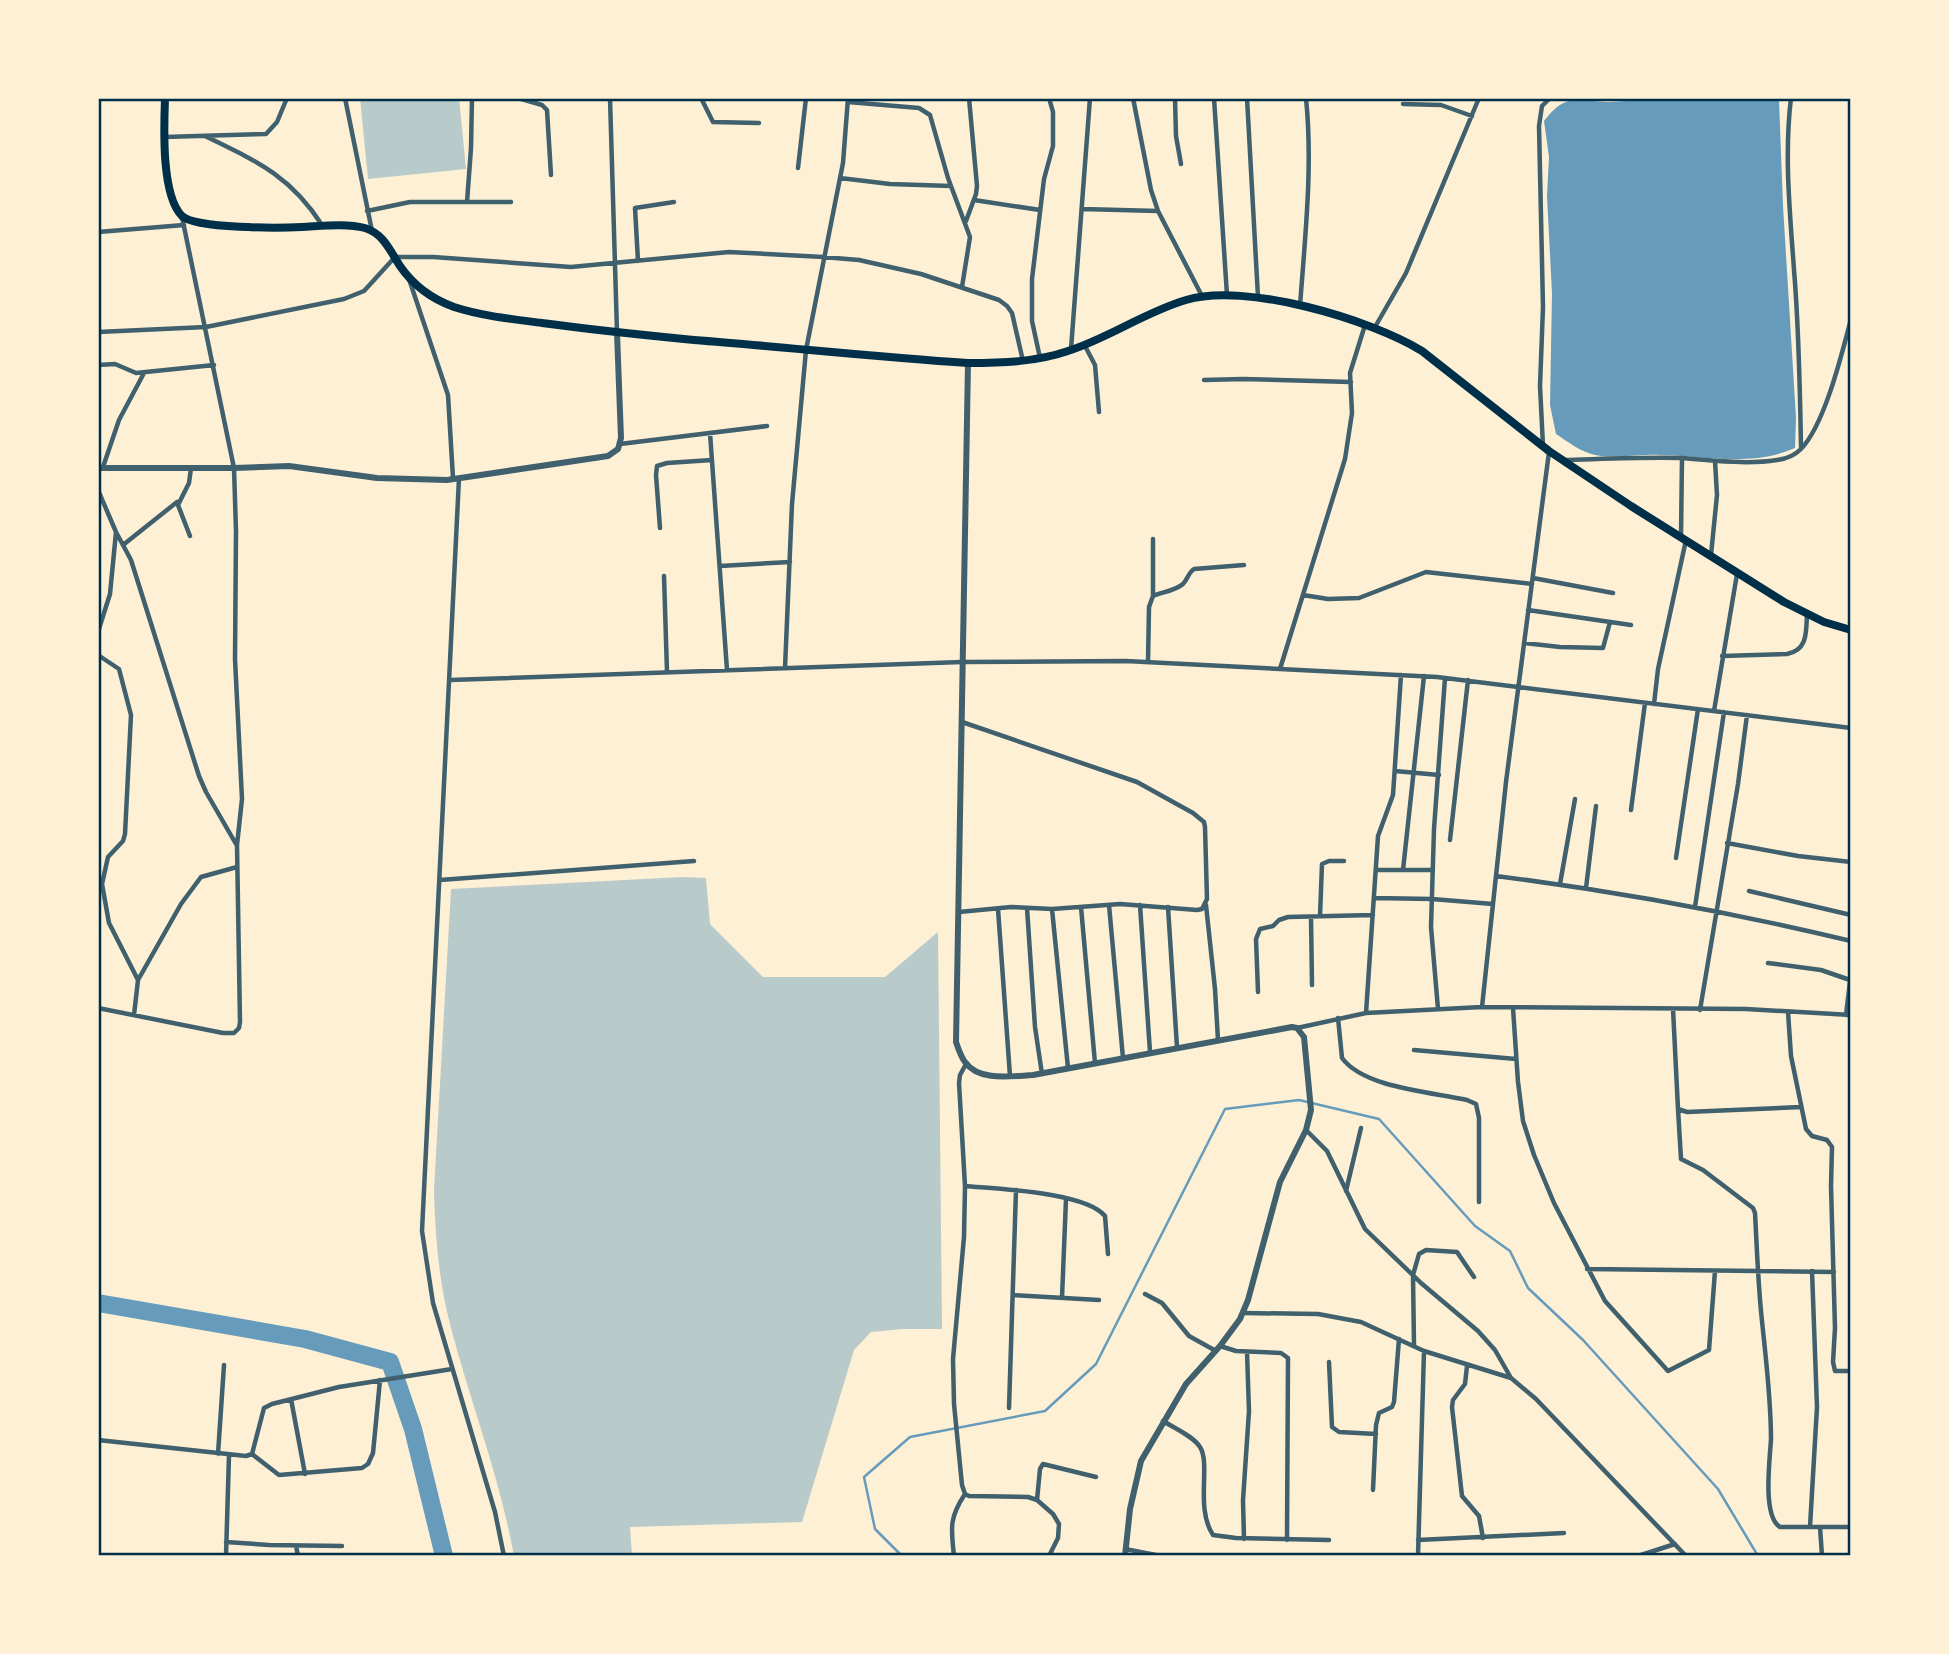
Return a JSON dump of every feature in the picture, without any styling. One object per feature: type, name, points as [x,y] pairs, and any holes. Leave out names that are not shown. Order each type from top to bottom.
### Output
[{"type":"highway","points":[[165,98],[163,137],[169,187],[182,216],[193,222],[206,224],[365,228],[379,235],[408,274],[428,294],[451,306],[480,314],[617,333],[968,363],[1040,359],[1071,350],[1164,306],[1203,297],[1258,297],[1375,327],[1422,351],[1546,449],[1683,538],[1807,614],[1851,630]]},
{"type":"street","points":[[163,137],[266,134],[277,122],[286,98]]},
{"type":"street","points":[[345,98],[372,231]]},
{"type":"street","points":[[467,202],[472,98]]},
{"type":"street","points":[[517,98],[541,105],[547,110],[551,175]]},
{"type":"street","points":[[144,373],[119,420],[101,467],[289,466],[377,478],[426,480],[608,456],[618,449],[620,444],[622,412],[614,264],[610,98]]},
{"type":"street","points":[[701,98],[713,122],[759,123]]},
{"type":"street","points":[[798,168],[806,98]]},
{"type":"street","points":[[966,222],[977,186],[969,98]]},
{"type":"street","points":[[1040,359],[1031,303],[1044,179],[1053,146],[1053,112],[1049,98]]},
{"type":"street","points":[[1071,350],[1090,98]]},
{"type":"street","points":[[1133,98],[1151,190],[1158,211],[1203,297]]},
{"type":"street","points":[[1175,98],[1176,136],[1181,164]]},
{"type":"street","points":[[1214,98],[1227,295]]},
{"type":"street","points":[[1247,98],[1258,297]]},
{"type":"street","points":[[1300,306],[1308,192],[1306,98]]},
{"type":"street","points":[[1375,327],[1406,273],[1479,98]]},
{"type":"street","points":[[1482,1007],[1546,449],[1541,386],[1543,307],[1539,126],[1542,106],[1550,98]]},
{"type":"street","points":[[1790,98],[1788,133],[1798,321],[1801,448]]},
{"type":"street","points":[[785,668],[792,504],[806,350],[841,178],[848,100],[925,111],[933,121],[951,186],[966,222],[971,243],[962,287]]},
{"type":"street","points":[[1403,104],[1441,105],[1472,116]]},
{"type":"street","points":[[205,136],[270,169],[305,201],[323,226]]},
{"type":"street","points":[[841,178],[890,184],[951,186]]},
{"type":"street","points":[[974,200],[1040,210]]},
{"type":"street","points":[[367,211],[410,202],[511,202]]},
{"type":"street","points":[[638,261],[635,208],[674,202]]},
{"type":"street","points":[[1082,209],[1158,211]]},
{"type":"street","points":[[98,1008],[223,1033],[234,1033],[239,1028],[237,845],[242,799],[235,659],[234,468],[182,216]]},
{"type":"street","points":[[98,232],[184,226]]},
{"type":"street","points":[[98,332],[206,327],[355,296],[364,291],[396,257],[433,257],[571,267],[729,253],[859,260],[898,268],[999,300],[1007,306],[1015,323],[1023,361]]},
{"type":"street","points":[[408,274],[448,395],[456,478],[450,680],[422,1231],[433,1303],[495,1512],[504,1556]]},
{"type":"street","points":[[1563,460],[1682,458],[1737,462],[1779,460],[1795,454],[1819,418],[1841,358],[1851,319]]},
{"type":"street","points":[[1280,669],[1345,459],[1352,413],[1351,365],[1365,324]]},
{"type":"street","points":[[1084,344],[1095,365],[1100,412]]},
{"type":"street","points":[[968,363],[956,1042],[966,1064],[975,1072],[1010,1076],[1042,1073],[1366,1013],[1514,1007],[1848,1015],[1851,976],[1768,963]]},
{"type":"street","points":[[98,365],[116,364],[127,370],[144,373],[214,365]]},
{"type":"street","points":[[1204,380],[1351,382]]},
{"type":"street","points":[[620,444],[767,426]]},
{"type":"street","points":[[710,433],[727,670]]},
{"type":"street","points":[[1654,704],[1683,538],[1682,458]]},
{"type":"street","points":[[660,528],[657,466],[712,460]]},
{"type":"street","points":[[1711,555],[1717,495],[1715,461]]},
{"type":"street","points":[[123,545],[178,502],[189,483],[191,467]]},
{"type":"street","points":[[98,490],[135,572],[199,776],[212,804],[237,845]]},
{"type":"street","points":[[178,502],[179,512],[190,536]]},
{"type":"street","points":[[98,632],[110,594],[116,532]]},
{"type":"street","points":[[1148,662],[1149,607],[1153,596],[1153,539]]},
{"type":"street","points":[[720,566],[790,562]]},
{"type":"street","points":[[1153,596],[1180,586],[1194,569],[1244,565]]},
{"type":"street","points":[[1714,711],[1737,571]]},
{"type":"street","points":[[1303,595],[1338,600],[1359,598],[1426,572],[1532,581],[1613,593]]},
{"type":"street","points":[[664,576],[667,672]]},
{"type":"street","points":[[1528,610],[1631,625]]},
{"type":"street","points":[[1722,656],[1787,654],[1798,651],[1804,643],[1807,614]]},
{"type":"street","points":[[1524,643],[1560,648],[1603,648],[1610,622]]},
{"type":"street","points":[[98,655],[119,668],[131,715],[125,834],[123,841],[108,857],[103,884],[109,923],[138,980]]},
{"type":"street","points":[[450,680],[962,662],[1148,662],[1468,680],[1851,728]]},
{"type":"street","points":[[1366,1013],[1379,830],[1393,794],[1401,675]]},
{"type":"street","points":[[1403,870],[1424,676]]},
{"type":"street","points":[[1438,1009],[1431,928],[1434,829],[1445,678]]},
{"type":"street","points":[[1450,840],[1468,680]]},
{"type":"street","points":[[1632,810],[1645,703]]},
{"type":"street","points":[[1676,859],[1698,709]]},
{"type":"street","points":[[1695,907],[1724,712]]},
{"type":"street","points":[[1700,1010],[1748,715]]},
{"type":"street","points":[[962,722],[1137,782],[1199,817],[1206,827],[1205,905],[1213,963],[1218,1040]]},
{"type":"street","points":[[1395,772],[1439,775]]},
{"type":"street","points":[[1560,884],[1575,799]]},
{"type":"street","points":[[1586,888],[1597,806]]},
{"type":"street","points":[[1727,843],[1851,862]]},
{"type":"street","points":[[1320,916],[1322,864],[1344,860]]},
{"type":"street","points":[[440,880],[694,861]]},
{"type":"street","points":[[134,1015],[138,980],[181,904],[201,877],[237,867]]},
{"type":"street","points":[[1376,870],[1433,870]]},
{"type":"street","points":[[1496,877],[1560,884],[1695,907],[1851,941]]},
{"type":"street","points":[[1749,891],[1851,915]]},
{"type":"street","points":[[1374,898],[1493,904]]},
{"type":"street","points":[[959,912],[1109,905],[1198,910],[1205,905]]},
{"type":"street","points":[[1109,905],[1123,1058]]},
{"type":"street","points":[[1140,905],[1150,1052]]},
{"type":"street","points":[[1081,907],[1095,1063]]},
{"type":"street","points":[[1168,907],[1177,1047]]},
{"type":"street","points":[[1027,908],[1035,1027],[1042,1073]]},
{"type":"street","points":[[998,909],[1010,1076]]},
{"type":"street","points":[[1052,909],[1068,1069]]},
{"type":"street","points":[[1258,992],[1257,932],[1260,929],[1273,926],[1283,918],[1373,915]]},
{"type":"street","points":[[1311,917],[1312,985]]},
{"type":"street","points":[[1514,1007],[1518,1082],[1527,1136],[1554,1203],[1587,1269],[1616,1315],[1668,1371],[1709,1350],[1715,1271]]},
{"type":"street","points":[[1674,1009],[1681,1159],[1703,1170],[1753,1208],[1755,1213],[1769,1385],[1769,1502],[1772,1518],[1780,1527],[1851,1527]]},
{"type":"street","points":[[1788,1012],[1791,1056],[1808,1134],[1827,1140],[1832,1147],[1833,1367],[1836,1371],[1851,1371]]},
{"type":"street","points":[[1338,1018],[1342,1058],[1356,1070],[1397,1087],[1460,1098],[1476,1104],[1479,1118],[1479,1202]]},
{"type":"street","points":[[1161,1556],[1125,1552],[1130,1509],[1141,1461],[1186,1384],[1218,1348],[1248,1300],[1280,1182],[1306,1130],[1311,1110],[1304,1037],[1297,1027]]},
{"type":"street","points":[[1414,1050],[1516,1059]]},
{"type":"street","points":[[965,1494],[957,1434],[953,1359],[964,1237],[965,1186],[959,1083],[960,1074],[966,1064]]},
{"type":"street","points":[[1678,1109],[1687,1112],[1801,1107]]},
{"type":"street","points":[[1346,1192],[1361,1128]]},
{"type":"street","points":[[1306,1130],[1321,1142],[1327,1151],[1365,1229],[1478,1331],[1495,1350],[1511,1378],[1536,1398],[1686,1556]]},
{"type":"street","points":[[965,1186],[1016,1190],[1066,1199],[1095,1209],[1105,1216],[1108,1254]]},
{"type":"street","points":[[1009,1408],[1016,1190]]},
{"type":"street","points":[[1062,1298],[1066,1199]]},
{"type":"street","points":[[1414,1346],[1413,1275],[1416,1259],[1422,1252],[1452,1250],[1461,1255],[1474,1277]]},
{"type":"street","points":[[1587,1269],[1834,1272]]},
{"type":"street","points":[[1810,1527],[1817,1407],[1812,1271]]},
{"type":"street","points":[[1145,1294],[1162,1303],[1189,1336],[1218,1348],[1280,1353],[1288,1358],[1287,1540]]},
{"type":"street","points":[[1013,1295],[1100,1300]]},
{"type":"street","points":[[1242,1313],[1342,1317],[1424,1351],[1511,1378]]},
{"type":"street","points":[[1373,1490],[1379,1413],[1392,1407],[1394,1402],[1399,1339]]},
{"type":"street","points":[[1418,1556],[1424,1351]]},
{"type":"street","points":[[1244,1539],[1243,1500],[1249,1410],[1247,1352]]},
{"type":"street","points":[[1329,1362],[1332,1427],[1339,1432],[1376,1433]]},
{"type":"street","points":[[218,1454],[224,1365]]},
{"type":"street","points":[[1467,1366],[1465,1384],[1453,1400],[1452,1407],[1462,1496],[1464,1501],[1476,1510],[1483,1538]]},
{"type":"street","points":[[252,1454],[264,1408],[291,1398],[452,1369]]},
{"type":"street","points":[[252,1454],[279,1475],[352,1469],[368,1464],[373,1453],[378,1420],[380,1380]]},
{"type":"street","points":[[291,1398],[305,1474]]},
{"type":"street","points":[[1163,1420],[1197,1443],[1202,1452],[1204,1514],[1213,1535],[1244,1539],[1329,1540]]},
{"type":"street","points":[[98,1440],[218,1454],[252,1454]]},
{"type":"street","points":[[226,1556],[229,1455]]},
{"type":"street","points":[[1037,1500],[1040,1469],[1044,1464],[1096,1476]]},
{"type":"street","points":[[965,1494],[1028,1497],[1037,1500],[1053,1514],[1059,1524],[1058,1538],[1049,1556]]},
{"type":"street","points":[[954,1556],[952,1520],[955,1509],[965,1494]]},
{"type":"street","points":[[1820,1527],[1822,1556]]},
{"type":"street","points":[[1418,1540],[1564,1533]]},
{"type":"street","points":[[226,1542],[342,1546]]},
{"type":"street","points":[[1638,1556],[1675,1544]]},
{"type":"street","points":[[296,1546],[298,1556]]},
{"type":"shaded area","points":[[360,98],[459,98],[466,169],[368,179]]},
{"type":"shaded area","points":[[706,878],[710,924],[763,977],[885,977],[938,932],[942,1329],[871,1332],[854,1350],[802,1522],[630,1527],[632,1556],[514,1556],[501,1498],[447,1311],[437,1242],[434,1190],[451,889]]},
{"type":"water","points":[[1650,98],[1779,100],[1796,418],[1795,448],[1779,454],[1746,459],[1660,455],[1603,456],[1585,452],[1556,434],[1550,405],[1552,293],[1547,196],[1549,157],[1544,121],[1559,106],[1573,100],[1615,102]]},
{"type":"waterway","points":[[902,1556],[875,1529],[864,1477],[910,1437],[1045,1411],[1096,1364],[1225,1109],[1299,1100],[1379,1119],[1475,1226],[1510,1251],[1528,1288],[1583,1340],[1718,1489],[1758,1556]]},
{"type":"waterway","points":[[98,1303],[305,1339],[390,1362],[413,1429],[444,1556]]}]
